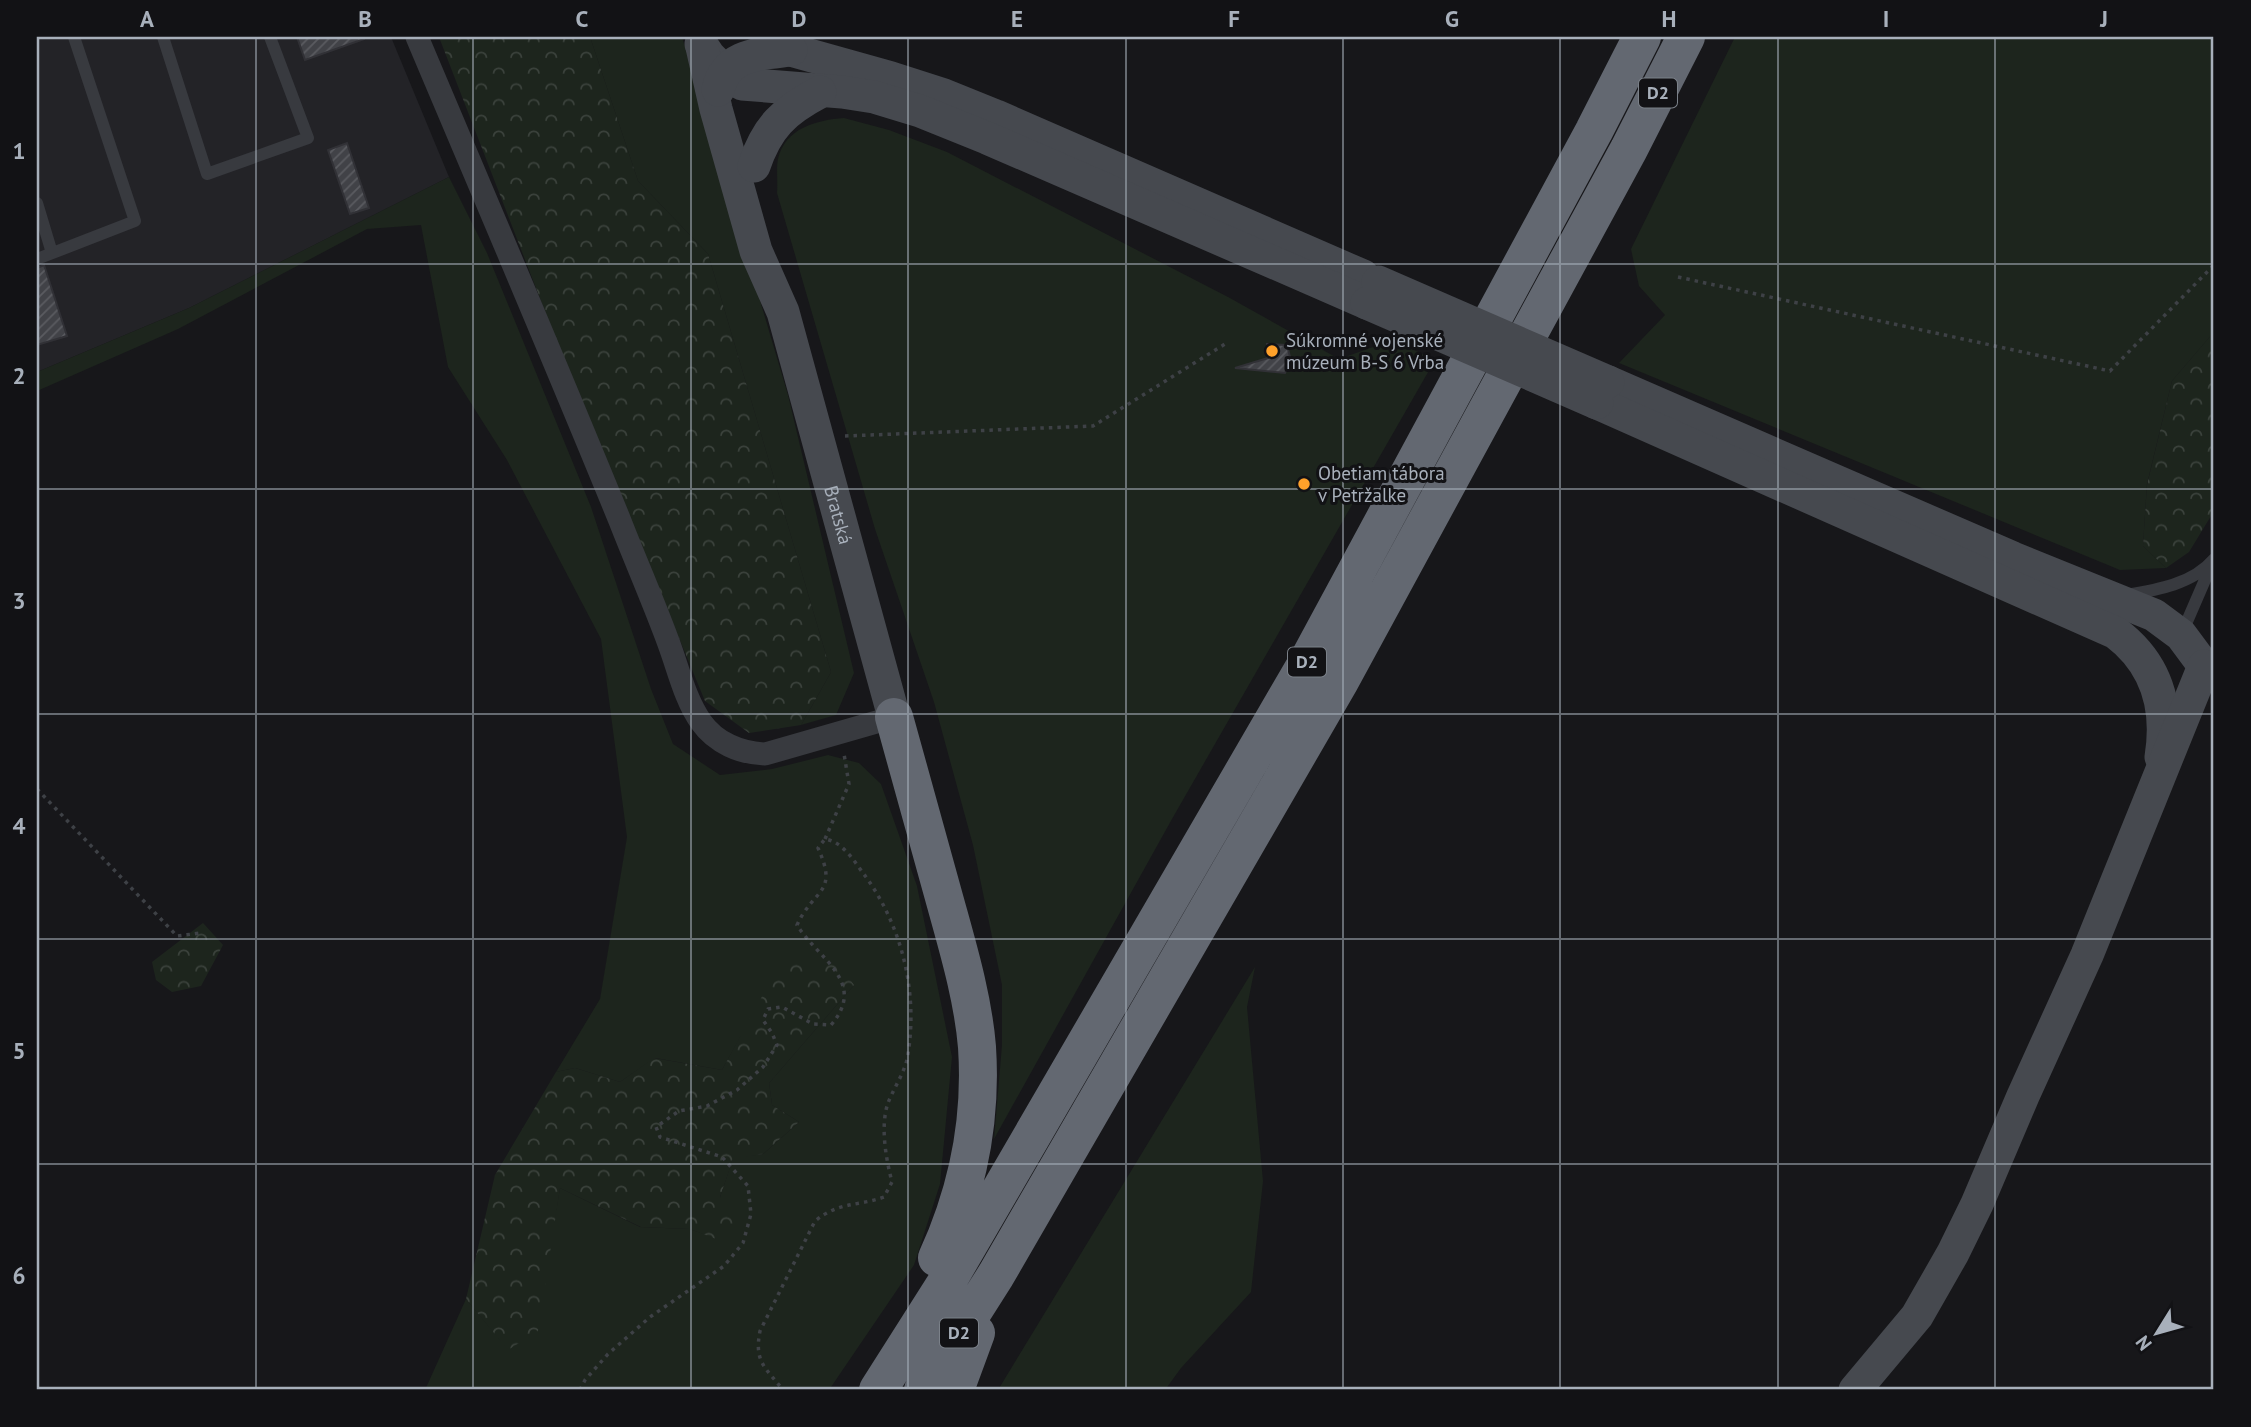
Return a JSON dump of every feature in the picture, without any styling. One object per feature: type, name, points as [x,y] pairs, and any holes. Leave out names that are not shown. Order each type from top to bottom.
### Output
[{"type":"highway","name":"D2","points":[[878,1390],[951,1275],[1309,659],[1642,37]]},
{"type":"highway","name":"D2","points":[[923,1390],[996,1275],[1340,681],[1623,162],[1686,37]]},
{"type":"highway","points":[[853,1390],[935,1262],[955,1219],[973,1143],[977,1097],[977,1045],[961,961],[894,717]]},
{"type":"highway","points":[[955,1390],[996,1275]]},
{"type":"main road","points":[[705,39],[709,56],[726,73],[743,84],[842,92],[874,97],[920,111],[1373,292]]},
{"type":"main road","name":"Bratská","points":[[705,39],[716,109],[756,251],[783,312],[894,717]]},
{"type":"main road","points":[[716,109],[719,86],[734,62],[782,43],[957,100],[1373,292],[1603,393],[2116,632],[2173,657],[2209,655]]},
{"type":"main road","name":"Bratská","points":[[726,73],[777,247],[783,312]]},
{"type":"main road","points":[[754,166],[762,142],[774,124],[803,101],[820,92]]},
{"type":"main road","points":[[1603,393],[2154,615],[2209,655]]},
{"type":"main road","points":[[2116,632],[2141,658],[2154,678],[2159,695],[2164,739],[2156,787]]},
{"type":"main road","points":[[1854,1390],[1917,1315],[1977,1204],[2087,955],[2209,655]]},
{"type":"street","points":[[417,37],[570,400],[654,606],[690,704],[702,724],[718,740],[749,753],[765,754],[894,717]]},
{"type":"lane","points":[[37,258],[135,221],[74,37]]},
{"type":"lane","points":[[163,37],[207,174],[308,138],[270,37]]},
{"type":"lane","points":[[37,203],[52,253]]},
{"type":"lane","points":[[2112,598],[2173,585],[2213,561]]},
{"type":"lane","points":[[2181,635],[2213,561]]},
{"type":"path","points":[[1678,277],[2110,371],[2214,265]]},
{"type":"path","points":[[819,437],[1093,426],[1225,344]]},
{"type":"path","points":[[580,1390],[585,1380],[608,1354],[650,1317],[724,1266],[743,1243],[751,1214],[748,1186],[722,1157],[660,1137],[656,1127],[679,1111],[707,1106],[737,1090],[763,1068],[776,1045],[763,1020],[768,1009],[782,1007],[813,1024],[831,1025],[842,1013],[846,994],[835,968],[805,938],[797,925],[803,911],[822,890],[828,873],[818,848],[825,839],[849,784],[840,732]]},
{"type":"path","points":[[37,789],[177,936],[201,933]]},
{"type":"path","points":[[783,1390],[760,1360],[756,1350],[760,1331],[815,1221],[829,1209],[884,1197],[892,1182],[885,1154],[887,1106],[908,1056],[910,1008],[902,946],[882,900],[835,840],[825,839]]},
{"type":"shaded area","points":[[37,37],[391,37],[449,177],[189,308],[37,372]]},
{"type":"green space","points":[[439,37],[590,37],[638,181],[708,254],[831,672],[801,725],[749,733],[705,701],[553,332]]},
{"type":"green space","points":[[590,37],[682,37],[788,395],[854,673],[836,715],[801,725],[831,672],[708,254],[638,181]]},
{"type":"green space","points":[[1735,37],[2214,37],[2214,332],[2172,381],[2147,484],[2143,546],[2166,568],[2120,570],[1619,363],[1665,315],[1639,286],[1631,249]]},
{"type":"green space","points":[[844,118],[889,130],[947,152],[1228,297],[1339,359],[1393,340],[1435,360],[1172,819],[994,1139],[1002,1045],[1002,985],[973,845],[934,702],[875,529],[777,193],[778,159],[787,140],[813,124]]},
{"type":"green space","points":[[449,177],[487,253],[591,507],[651,689],[673,744],[720,775],[772,769],[828,755],[859,763],[881,784],[917,886],[952,1057],[940,1184],[914,1265],[829,1390],[425,1390],[466,1299],[508,1349],[549,1252],[560,1188],[640,1227],[690,1229],[729,1243],[720,1197],[733,1158],[763,1154],[799,1122],[772,1105],[769,1083],[854,985],[741,1036],[722,1070],[655,1058],[620,1082],[575,1068],[556,1072],[600,999],[627,837],[601,639],[507,460],[448,367],[421,225],[367,229],[178,329],[37,391],[37,372],[189,308]]},
{"type":"green space","points":[[2214,332],[2214,511],[2189,552],[2166,568],[2143,546],[2147,485],[2172,381]]},
{"type":"green space","points":[[203,923],[223,945],[201,986],[172,992],[156,980],[152,962]]},
{"type":"green space","points":[[784,956],[834,957],[854,985],[769,1083],[772,1105],[799,1122],[763,1154],[733,1159],[720,1197],[742,1223],[729,1244],[690,1229],[641,1227],[560,1188],[538,1331],[508,1350],[466,1299],[495,1175],[556,1072],[575,1068],[620,1082],[654,1058],[722,1070]]},
{"type":"green space","points":[[1255,967],[1247,1007],[1263,1181],[1251,1292],[1181,1368],[1165,1390],[998,1390]]},
{"type":"building","points":[[297,37],[364,37],[364,39],[305,60]]},
{"type":"building","points":[[347,143],[369,208],[350,214],[328,150]]},
{"type":"building","points":[[44,265],[67,336],[37,345],[37,268]]},
{"type":"building","points":[[1267,344],[1287,345],[1291,361],[1285,373],[1235,368],[1268,358]]},
{"type":"place","name":"Súkromné vojenské múzeum B-S 6 Vrba","points":[[1272,351]]},
{"type":"place","name":"Obetiam tábora v Petržalke","points":[[1304,484]]}]
